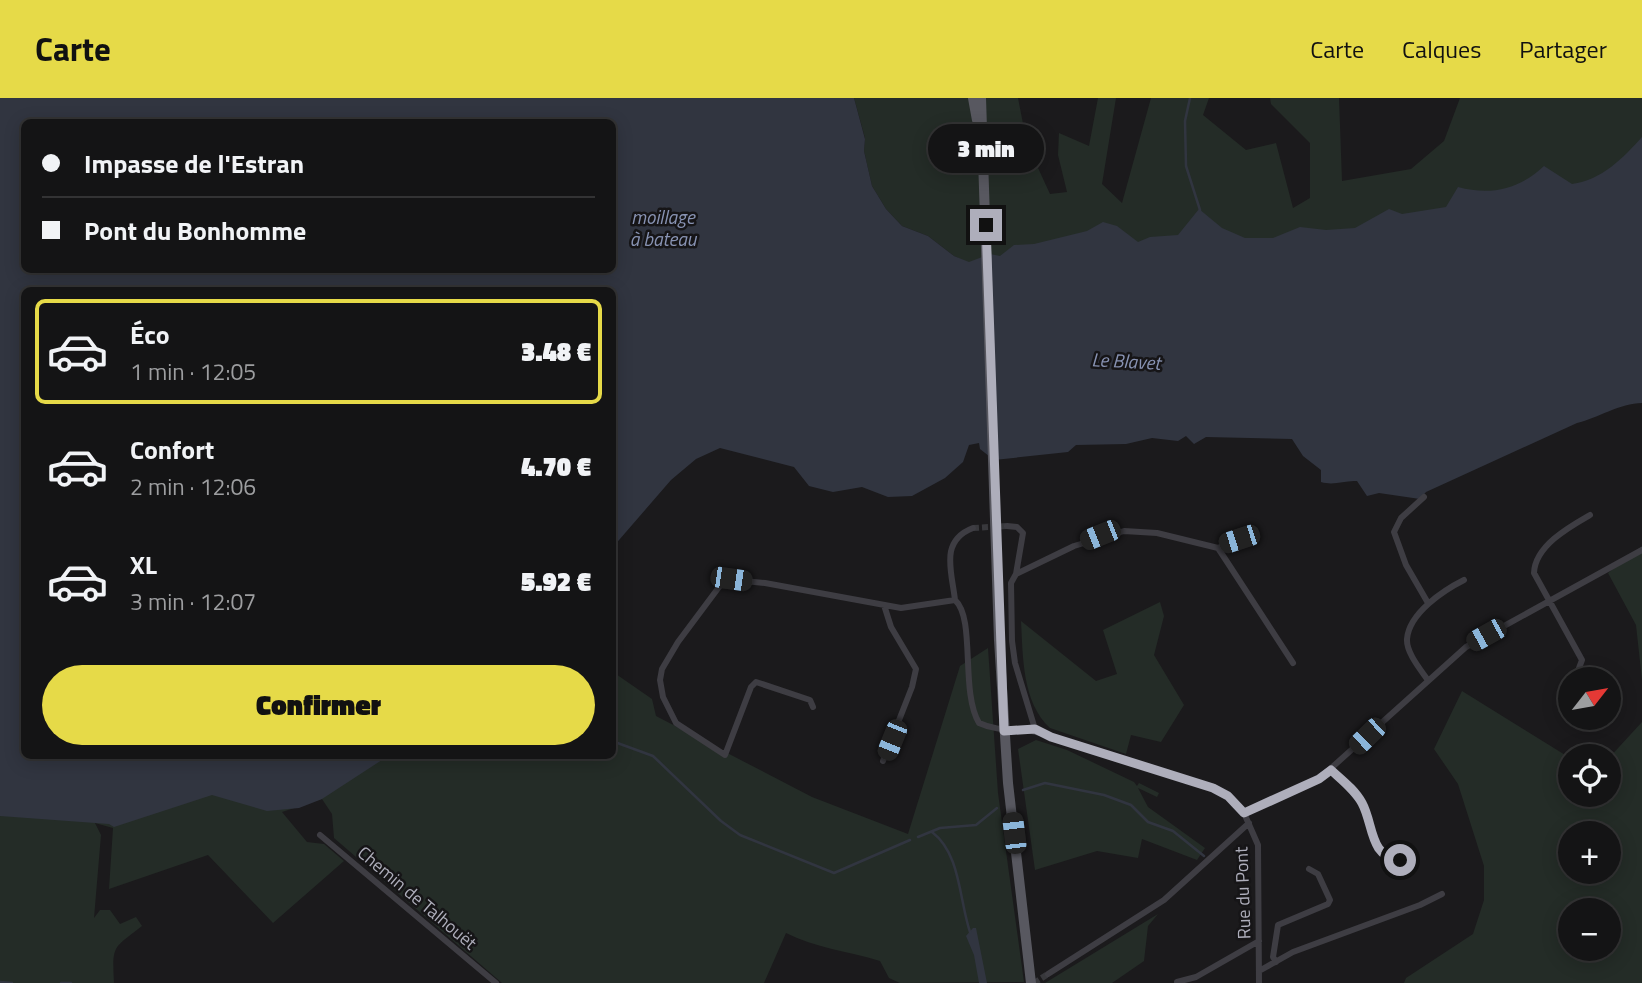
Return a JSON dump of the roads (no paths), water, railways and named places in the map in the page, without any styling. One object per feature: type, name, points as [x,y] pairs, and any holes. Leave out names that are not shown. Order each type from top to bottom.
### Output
[{"type":"main road","points":[[973,98],[986,225]]},
{"type":"main road","points":[[981,98],[1004,731],[1031,983]]},
{"type":"street","points":[[1424,497],[1401,518],[1394,532],[1406,565],[1428,603]]},
{"type":"street","points":[[1579,667],[1582,660],[1534,573],[1535,564],[1553,541],[1590,515]]},
{"type":"street","points":[[1007,526],[1017,527],[1023,533],[1017,574],[1011,583],[1012,641],[1015,663],[1035,729]]},
{"type":"street","points":[[974,528],[957,538],[950,549],[949,567],[955,600],[961,605],[965,623],[968,687],[973,713],[979,723],[1004,731]]},
{"type":"street","points":[[1017,574],[1074,546],[1113,532],[1157,533],[1218,548],[1239,539]]},
{"type":"street","points":[[1218,548],[1293,663]]},
{"type":"street","points":[[1244,813],[1319,779],[1427,679],[1466,647],[1642,550]]},
{"type":"street","points":[[813,707],[810,701],[756,682],[725,755],[676,723],[663,697],[660,680],[667,660],[720,583],[731,579],[914,608],[955,600]]},
{"type":"street","points":[[1427,679],[1407,639],[1428,603],[1441,592],[1464,580]]},
{"type":"street","points":[[883,761],[916,676],[913,662],[891,627],[884,605]]},
{"type":"street","name":"Rue du Pont","points":[[1004,731],[1035,729],[1051,737],[1213,788],[1228,796],[1244,813],[1258,845],[1259,983]]},
{"type":"street","points":[[1331,770],[1356,793],[1364,806],[1380,853],[1388,859],[1400,860]]},
{"type":"street","points":[[1048,974],[1164,900],[1249,823]]},
{"type":"street","name":"Chemin de Talhouët","points":[[320,835],[496,983]]},
{"type":"street","points":[[1276,962],[1273,957],[1278,925],[1328,904],[1330,900],[1318,874],[1309,869]]},
{"type":"street","points":[[1259,971],[1442,894]]},
{"type":"street","points":[[1177,982],[1196,977],[1259,941]]},
{"type":"water","points":[[0,98],[854,98],[865,139],[864,151],[872,186],[886,209],[902,226],[928,236],[954,256],[969,262],[990,254],[1000,256],[1014,245],[1034,244],[1087,231],[1103,222],[1117,226],[1138,242],[1150,237],[1178,235],[1199,209],[1222,228],[1245,238],[1273,238],[1300,227],[1326,230],[1355,228],[1389,209],[1402,214],[1446,207],[1458,187],[1482,191],[1515,185],[1544,166],[1572,184],[1583,182],[1611,167],[1642,137],[1642,403],[1626,405],[1577,423],[1426,492],[1420,499],[1379,493],[1367,496],[1357,481],[1321,482],[1321,470],[1303,456],[1292,439],[1206,437],[1194,444],[1186,436],[1178,441],[1152,438],[1126,444],[1076,445],[1068,452],[994,460],[980,449],[979,443],[969,445],[963,462],[945,478],[912,496],[888,497],[862,487],[833,492],[809,486],[794,467],[720,448],[696,459],[671,480],[616,544],[616,287],[21,287],[21,759],[383,759],[322,799],[299,808],[267,811],[212,795],[114,827],[109,824],[0,816]]},
{"type":"water","points":[[976,928],[987,983],[979,983],[974,955],[966,936]]},
{"type":"waterway","points":[[1190,98],[1185,121],[1186,166],[1200,210]]},
{"type":"waterway","points":[[616,742],[653,756],[721,821],[740,835],[834,873],[910,840]]},
{"type":"waterway","points":[[1023,790],[1045,783],[1104,795],[1131,805],[1148,822],[1173,831],[1204,856]]},
{"type":"waterway","points":[[918,837],[940,828],[976,825],[997,808]]},
{"type":"waterway","points":[[932,832],[942,841],[954,865],[970,932]]},
{"type":"waterway","points":[[0,982],[12,983]]},
{"type":"waterway","points":[[61,983],[71,983]]},
{"type":"tunnel","points":[[973,528],[1007,526]]},
{"type":"tunnel","points":[[1034,983],[1048,974]]},
{"type":"water label","name":"moillage à bateau","points":[[663,228]]},
{"type":"water label","name":"Le Blavet","points":[[1126,361]]}]
